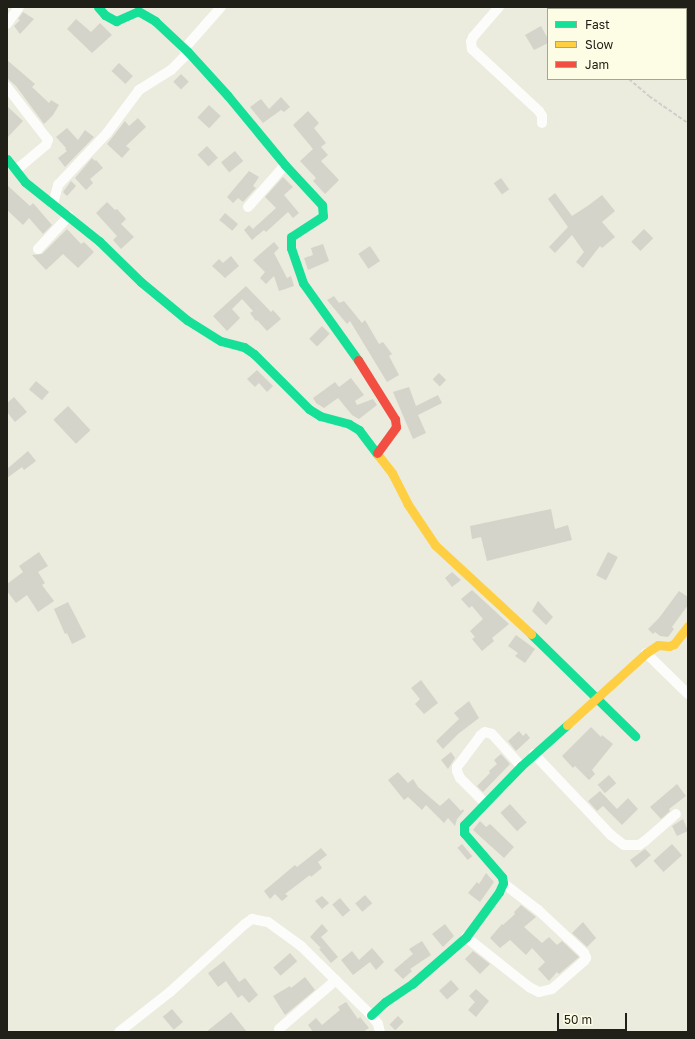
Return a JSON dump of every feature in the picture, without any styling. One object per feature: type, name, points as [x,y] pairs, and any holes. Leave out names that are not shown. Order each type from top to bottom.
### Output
[{"type":"street","points":[[7,24],[19,7]]},
{"type":"street","points":[[98,7],[105,15],[116,21],[140,11],[155,20],[228,96],[285,165],[322,205],[323,212],[320,220],[291,237],[290,248],[303,283],[326,313],[380,393],[395,419],[396,428],[376,453]]},
{"type":"street","points":[[53,204],[58,185],[107,133],[139,90],[171,70],[221,7]]},
{"type":"street","points":[[499,7],[472,37],[472,49],[539,111],[542,116],[542,123]]},
{"type":"street","points":[[7,87],[48,140],[46,145],[17,170]]},
{"type":"street","points":[[7,159],[25,182],[99,241],[140,282],[187,320],[221,341],[244,347],[254,354],[309,409],[320,416],[350,424],[359,430],[392,473],[407,503],[435,545],[487,591],[597,697],[634,736]]},
{"type":"street","points":[[248,207],[285,165]]},
{"type":"street","points":[[38,249],[69,216]]},
{"type":"street","points":[[466,937],[529,986],[539,992],[552,989],[584,961],[586,958],[584,953],[538,910],[503,883],[498,870],[464,833],[464,825],[521,766],[646,653],[658,645],[669,646],[674,644],[688,626]]},
{"type":"street","points":[[646,653],[688,694]]},
{"type":"street","points":[[485,803],[460,778],[457,771],[457,767],[480,736],[485,732],[492,734],[521,766]]},
{"type":"street","points":[[534,754],[611,835],[624,844],[639,845],[676,814]]},
{"type":"street","points":[[372,1015],[385,1002],[412,984],[447,955],[466,937],[499,892],[503,883]]},
{"type":"street","points":[[119,1032],[170,992],[244,924],[252,919],[268,922],[301,946],[372,1015],[378,1024],[380,1032]]},
{"type":"street","points":[[279,1029],[336,980]]},
{"type":"path","points":[[630,80],[649,96],[688,123]]},
{"type":"building","points":[[23,12],[34,19],[20,34],[14,26],[20,20],[18,19]]},
{"type":"building","points":[[76,19],[91,32],[100,23],[112,35],[92,53],[67,29]]},
{"type":"building","points":[[541,26],[547,37],[547,44],[534,50],[525,35]]},
{"type":"building","points":[[7,60],[35,84],[32,87],[49,103],[51,100],[59,105],[53,115],[44,124],[16,86],[7,78]]},
{"type":"building","points":[[119,63],[133,76],[125,84],[111,71]]},
{"type":"building","points":[[181,74],[189,82],[181,90],[173,82]]},
{"type":"building","points":[[281,97],[290,107],[284,112],[281,110],[263,123],[250,107],[261,99],[269,109]]},
{"type":"building","points":[[209,105],[221,116],[209,128],[197,117]]},
{"type":"building","points":[[7,106],[23,121],[7,138]]},
{"type":"building","points":[[308,111],[319,123],[314,128],[326,143],[321,147],[328,155],[321,161],[339,180],[325,194],[313,181],[316,178],[300,161],[313,149],[293,125]]},
{"type":"building","points":[[138,118],[146,127],[126,146],[130,149],[122,158],[107,144],[125,121],[129,126]]},
{"type":"building","points":[[67,128],[78,140],[85,130],[94,137],[65,167],[58,158],[67,151],[56,137]]},
{"type":"building","points":[[207,146],[218,158],[208,167],[197,155]]},
{"type":"building","points":[[235,151],[243,161],[229,172],[221,162]]},
{"type":"building","points":[[92,158],[95,161],[96,160],[103,168],[90,179],[93,183],[86,190],[75,178]]},
{"type":"building","points":[[249,171],[259,177],[253,186],[256,188],[243,202],[238,198],[233,203],[227,197]]},
{"type":"building","points":[[283,177],[293,187],[284,195],[299,213],[293,218],[288,212],[266,232],[264,230],[252,240],[244,230],[249,225],[253,229],[276,208],[265,197]]},
{"type":"building","points":[[501,178],[509,189],[502,195],[494,183]]},
{"type":"building","points":[[71,181],[76,186],[67,196],[63,192]]},
{"type":"building","points":[[7,185],[30,206],[33,203],[52,225],[43,234],[29,218],[23,225],[7,210]]},
{"type":"building","points":[[555,193],[572,216],[602,195],[615,211],[602,222],[615,237],[602,248],[600,246],[583,268],[576,262],[584,252],[572,235],[555,253],[549,247],[568,227],[548,199]]},
{"type":"building","points":[[107,202],[115,210],[117,209],[126,219],[121,224],[134,237],[121,249],[113,240],[117,236],[96,213]]},
{"type":"building","points":[[225,213],[238,224],[232,231],[219,220]]},
{"type":"building","points":[[67,229],[81,244],[84,242],[94,252],[78,268],[63,254],[46,270],[32,255],[42,254]]},
{"type":"building","points":[[644,229],[653,238],[640,251],[631,242]]},
{"type":"building","points":[[274,242],[279,248],[274,253],[287,278],[291,276],[294,286],[279,291],[274,276],[266,284],[260,278],[265,272],[253,260]]},
{"type":"building","points":[[323,244],[329,261],[308,270],[304,258],[313,255],[311,248]]},
{"type":"building","points":[[370,246],[380,261],[368,269],[358,254]]},
{"type":"building","points":[[231,256],[239,266],[225,278],[212,266],[219,259],[223,263]]},
{"type":"building","points":[[246,286],[271,312],[273,310],[281,319],[267,331],[257,320],[256,321],[250,313],[253,311],[242,299],[232,309],[240,318],[227,331],[213,316]]},
{"type":"building","points":[[334,296],[339,303],[344,301],[362,323],[365,320],[379,344],[383,342],[392,354],[389,356],[399,375],[387,382],[350,321],[347,324],[327,300]]},
{"type":"building","points":[[322,326],[330,334],[317,347],[309,339]]},
{"type":"building","points":[[257,370],[273,386],[267,392],[259,383],[255,387],[247,379]]},
{"type":"building","points":[[439,373],[446,380],[440,386],[433,379]]},
{"type":"building","points":[[351,378],[364,395],[355,401],[357,405],[373,399],[377,405],[359,419],[352,415],[338,398],[324,408],[316,403],[313,398],[335,382],[339,387]]},
{"type":"building","points":[[36,381],[49,392],[42,400],[29,389]]},
{"type":"building","points":[[409,387],[416,406],[438,395],[442,403],[418,415],[426,433],[413,439],[393,392]]},
{"type":"building","points":[[14,397],[27,412],[15,422],[7,412],[7,403]]},
{"type":"building","points":[[68,406],[91,430],[76,444],[53,420]]},
{"type":"building","points":[[28,451],[36,461],[24,470],[22,467],[7,478],[7,469]]},
{"type":"building","points":[[551,509],[555,529],[568,525],[572,540],[487,561],[481,537],[472,539],[470,526]]},
{"type":"building","points":[[39,552],[48,566],[38,572],[45,583],[42,585],[54,601],[38,612],[27,595],[16,603],[7,591],[7,584],[23,572],[19,566]]},
{"type":"building","points":[[608,552],[618,557],[606,580],[596,575]]},
{"type":"building","points":[[452,572],[461,580],[452,587],[445,578]]},
{"type":"building","points":[[472,590],[509,624],[492,638],[494,641],[482,651],[472,639],[475,637],[470,631],[483,619],[472,606],[469,608],[461,599]]},
{"type":"building","points":[[679,591],[688,597],[688,605],[672,627],[674,629],[668,637],[660,636],[655,632],[653,634],[648,629],[659,618]]},
{"type":"building","points":[[538,601],[553,617],[546,625],[532,611]]},
{"type":"building","points":[[68,602],[86,637],[72,644],[67,633],[65,634],[54,609]]},
{"type":"building","points":[[516,635],[535,649],[525,663],[515,656],[518,653],[508,646]]},
{"type":"building","points":[[421,680],[438,703],[424,714],[415,704],[420,699],[411,688]]},
{"type":"building","points":[[469,701],[479,718],[458,734],[443,749],[436,741],[459,719],[454,713]]},
{"type":"building","points":[[591,727],[601,737],[602,735],[613,744],[592,770],[595,774],[589,780],[575,766],[573,768],[562,756]]},
{"type":"building","points":[[519,731],[523,736],[526,733],[530,738],[516,751],[508,741]]},
{"type":"building","points":[[451,752],[455,758],[448,769],[441,760]]},
{"type":"building","points":[[501,754],[510,764],[483,792],[477,786],[490,773],[489,771],[497,764],[494,760]]},
{"type":"building","points":[[398,772],[408,783],[413,779],[418,787],[440,806],[449,798],[461,811],[463,809],[464,811],[457,819],[455,826],[448,818],[444,823],[426,805],[422,810],[408,797],[404,800],[388,780]]},
{"type":"building","points":[[609,775],[616,783],[605,793],[598,785]]},
{"type":"building","points":[[677,784],[686,796],[669,809],[670,811],[661,819],[650,807]]},
{"type":"building","points":[[600,791],[617,809],[628,798],[638,809],[622,825],[603,806],[597,811],[588,801]]},
{"type":"building","points":[[510,804],[527,823],[517,831],[500,813]]},
{"type":"building","points":[[683,819],[688,831],[677,836],[672,826]]},
{"type":"building","points":[[480,821],[486,827],[490,824],[514,847],[504,858],[473,830]]},
{"type":"building","points":[[462,844],[472,856],[468,860],[457,848]]},
{"type":"building","points":[[672,844],[682,855],[663,872],[653,861]]},
{"type":"building","points":[[321,848],[327,855],[318,862],[322,868],[285,894],[288,896],[282,901],[275,894],[270,899],[264,891],[295,865],[297,867]]},
{"type":"building","points":[[645,849],[651,855],[636,868],[630,860]]},
{"type":"building","points":[[486,873],[494,882],[480,902],[468,893],[477,882],[479,884]]},
{"type":"building","points":[[365,895],[372,903],[362,912],[355,904]]},
{"type":"building","points":[[322,896],[329,903],[322,909],[315,901]]},
{"type":"building","points":[[340,898],[350,910],[343,917],[332,904]]},
{"type":"building","points":[[521,905],[536,917],[524,927],[542,943],[549,937],[557,945],[562,941],[579,957],[559,974],[557,972],[549,981],[538,969],[545,962],[532,948],[526,955],[510,940],[500,948],[490,938],[502,924],[503,925],[515,914],[514,912]]},
{"type":"building","points":[[583,922],[596,938],[587,947],[572,933]]},
{"type":"building","points":[[322,924],[328,931],[321,937],[338,957],[331,963],[319,949],[321,948],[310,937]]},
{"type":"building","points":[[445,924],[454,936],[443,947],[432,934]]},
{"type":"building","points":[[422,941],[431,955],[410,969],[412,971],[403,979],[394,970],[413,954],[409,949]]},
{"type":"building","points":[[372,948],[384,962],[376,970],[370,962],[353,975],[341,960],[352,951],[359,960]]},
{"type":"building","points":[[473,951],[490,964],[480,974],[465,959]]},
{"type":"building","points":[[290,953],[297,961],[281,976],[273,967]]},
{"type":"building","points":[[224,961],[239,982],[245,978],[258,995],[249,1003],[242,995],[238,998],[226,981],[218,987],[208,973]]},
{"type":"building","points":[[305,977],[315,990],[285,1015],[273,996],[290,986],[291,988]]},
{"type":"building","points":[[451,980],[459,989],[447,1000],[439,991]]},
{"type":"building","points":[[476,989],[489,1001],[476,1017],[468,1010],[475,1002],[469,996]]},
{"type":"building","points":[[346,1002],[358,1019],[360,1017],[369,1028],[363,1032],[313,1032],[308,1025],[316,1018],[322,1025],[340,1010],[338,1007]]},
{"type":"building","points":[[172,1009],[183,1022],[174,1030],[163,1017]]},
{"type":"building","points":[[231,1012],[247,1032],[206,1032]]},
{"type":"building","points":[[398,1016],[404,1022],[395,1030],[390,1024]]},
{"type":"traffic: fast","points":[[98,7],[105,15],[116,21],[138,11],[155,21],[188,52],[228,96],[285,165],[322,205],[323,216],[291,237],[291,248],[303,283],[358,360]]},
{"type":"traffic: fast","points":[[7,159],[25,182],[99,241],[141,282],[187,320],[221,341],[244,347],[254,354],[309,409],[320,416],[349,424],[359,430],[378,455]]},
{"type":"traffic: fast","points":[[531,634],[635,736]]},
{"type":"traffic: fast","points":[[371,1015],[385,1002],[412,984],[466,937],[499,892],[503,883],[502,877],[464,833],[464,825],[521,766],[567,725]]},
{"type":"traffic: slow","points":[[378,455],[392,473],[407,503],[435,545],[531,634]]},
{"type":"traffic: slow","points":[[567,725],[646,653],[658,645],[669,646],[674,644],[688,626]]},
{"type":"traffic: jam","points":[[358,360],[395,419],[396,427],[377,453]]}]
